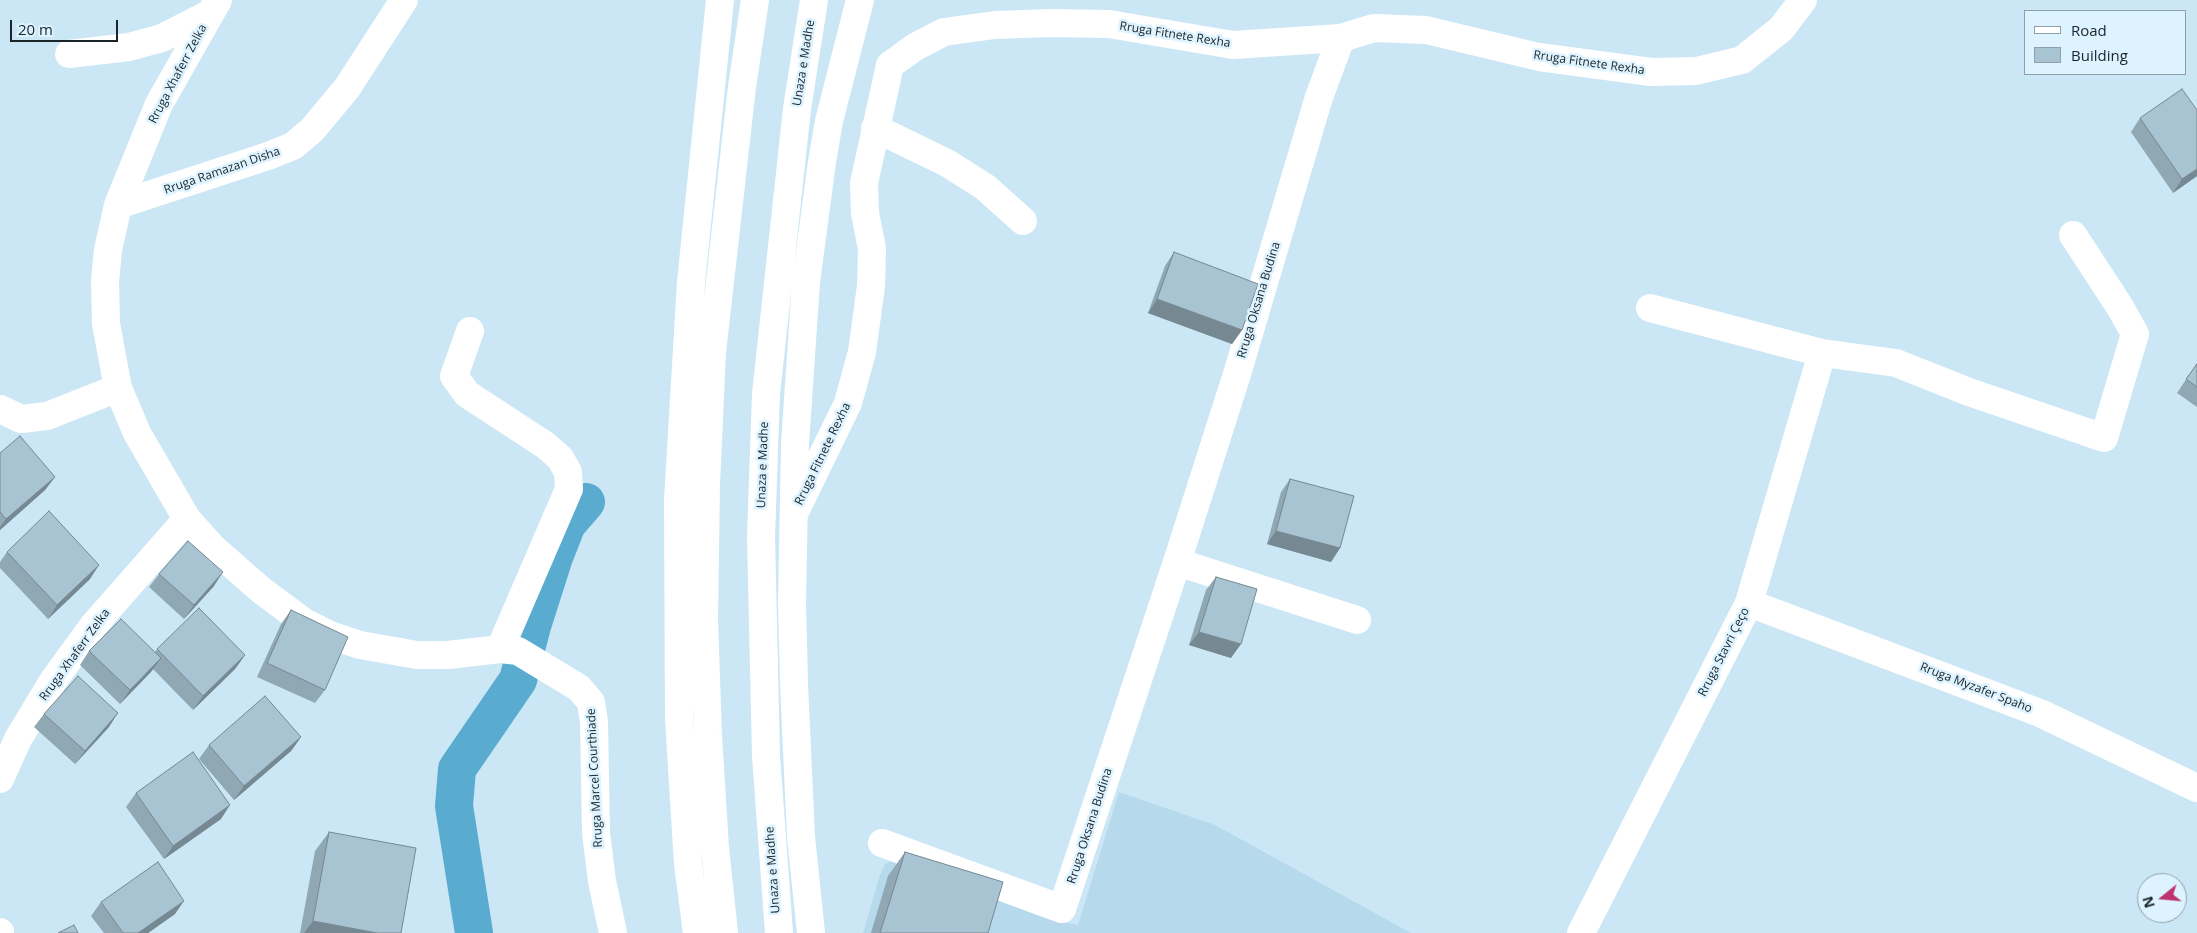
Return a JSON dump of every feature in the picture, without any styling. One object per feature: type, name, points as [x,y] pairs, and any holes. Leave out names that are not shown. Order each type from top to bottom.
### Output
[{"type":"main road","name":"Rruga Ramazan Disha","points":[[118,205],[293,146],[312,130],[347,88],[404,0]]},
{"type":"main road","points":[[697,933],[688,864],[679,719],[678,500],[691,282],[707,150],[720,0]]},
{"type":"main road","points":[[724,933],[715,848],[706,687],[704,619],[706,485],[712,352],[742,87],[755,0]]},
{"type":"main road","name":"Unaza e Madhe","points":[[779,933],[775,910],[765,726],[761,537],[766,394],[796,109],[814,0]]},
{"type":"main road","points":[[811,933],[801,837],[797,769],[792,612],[795,434],[806,282],[829,121],[860,0]]},
{"type":"main road","name":"Rruga Fitnete Rexha","points":[[794,514],[848,403],[862,352],[871,286],[872,249],[865,213],[864,183],[890,65],[915,47],[944,32],[995,25],[1051,23],[1109,24],[1232,45],[1341,38],[1374,28],[1426,30],[1539,57],[1652,72],[1696,71],[1742,60],[1781,29],[1803,0]]},
{"type":"main road","name":"Rruga Xhaferr Zelka","points":[[118,205],[160,104],[214,6]]},
{"type":"main road","points":[[69,54],[129,47],[162,38],[214,6]]},
{"type":"main road","name":"Rruga Oksana Budina","points":[[882,843],[1062,908],[1177,562],[1236,374],[1319,97],[1341,38]]},
{"type":"main road","points":[[875,128],[947,163],[985,187],[1023,221]]},
{"type":"main road","points":[[118,205],[108,250],[105,282],[106,324],[118,388],[137,433],[187,519],[213,548],[261,590],[304,622],[330,635],[360,645],[417,655],[448,655],[509,650],[569,490],[568,472],[560,458],[545,445],[467,394],[454,376],[470,331]]},
{"type":"main road","points":[[1650,308],[1822,353],[1896,363],[1969,392],[2104,438],[2135,334],[2120,307],[2073,235]]},
{"type":"main road","name":"Rruga Stavri Çeço","points":[[1581,933],[1749,604],[1822,353]]},
{"type":"main road","points":[[0,409],[21,419],[47,416],[118,388]]},
{"type":"main road","name":"Rruga Xhaferr Zelka","points":[[0,779],[18,739],[53,681],[93,626],[187,519]]},
{"type":"main road","points":[[1177,562],[1357,620]]},
{"type":"main road","name":"Rruga Myzafer Spaho","points":[[1749,604],[2040,713],[2197,788]]},
{"type":"main road","name":"Rruga Marcel Courthiade","points":[[509,650],[549,668],[579,688],[590,702],[594,722],[596,833],[602,881],[613,933]]},
{"type":"shaded area","points":[[1119,792],[1215,825],[1411,933],[863,933],[879,878],[885,864],[894,860],[1047,919],[1078,925]]},
{"type":"building","points":[[2182,89],[2197,110],[2197,169],[2182,179],[2140,118]]},
{"type":"building","points":[[1174,252],[1258,284],[1242,330],[1157,299]]},
{"type":"building","points":[[2197,364],[2197,387],[2186,379]]},
{"type":"building","points":[[20,436],[55,477],[6,519],[0,512],[0,453]]},
{"type":"building","points":[[1290,479],[1354,496],[1340,548],[1276,531]]},
{"type":"building","points":[[49,511],[99,565],[57,605],[7,552]]},
{"type":"building","points":[[188,541],[223,572],[194,605],[159,574]]},
{"type":"building","points":[[1216,577],[1257,589],[1241,644],[1199,632]]},
{"type":"building","points":[[199,608],[245,655],[203,696],[157,649]]},
{"type":"building","points":[[291,610],[348,637],[325,690],[267,663]]},
{"type":"building","points":[[121,619],[161,658],[130,690],[89,651]]},
{"type":"building","points":[[78,676],[118,713],[85,751],[44,714]]},
{"type":"building","points":[[265,696],[301,737],[244,786],[209,745]]},
{"type":"building","points":[[193,752],[230,805],[173,846],[136,793]]},
{"type":"building","points":[[329,832],[416,848],[401,933],[377,933],[313,921]]},
{"type":"building","points":[[905,852],[1003,882],[988,933],[880,933]]},
{"type":"building","points":[[158,862],[184,901],[138,933],[123,933],[101,902]]},
{"type":"building","points":[[74,925],[78,933],[58,933]]},
{"type":"waterway","points":[[474,933],[454,806],[457,769],[518,680],[532,626],[554,557],[567,524],[586,502]]}]
